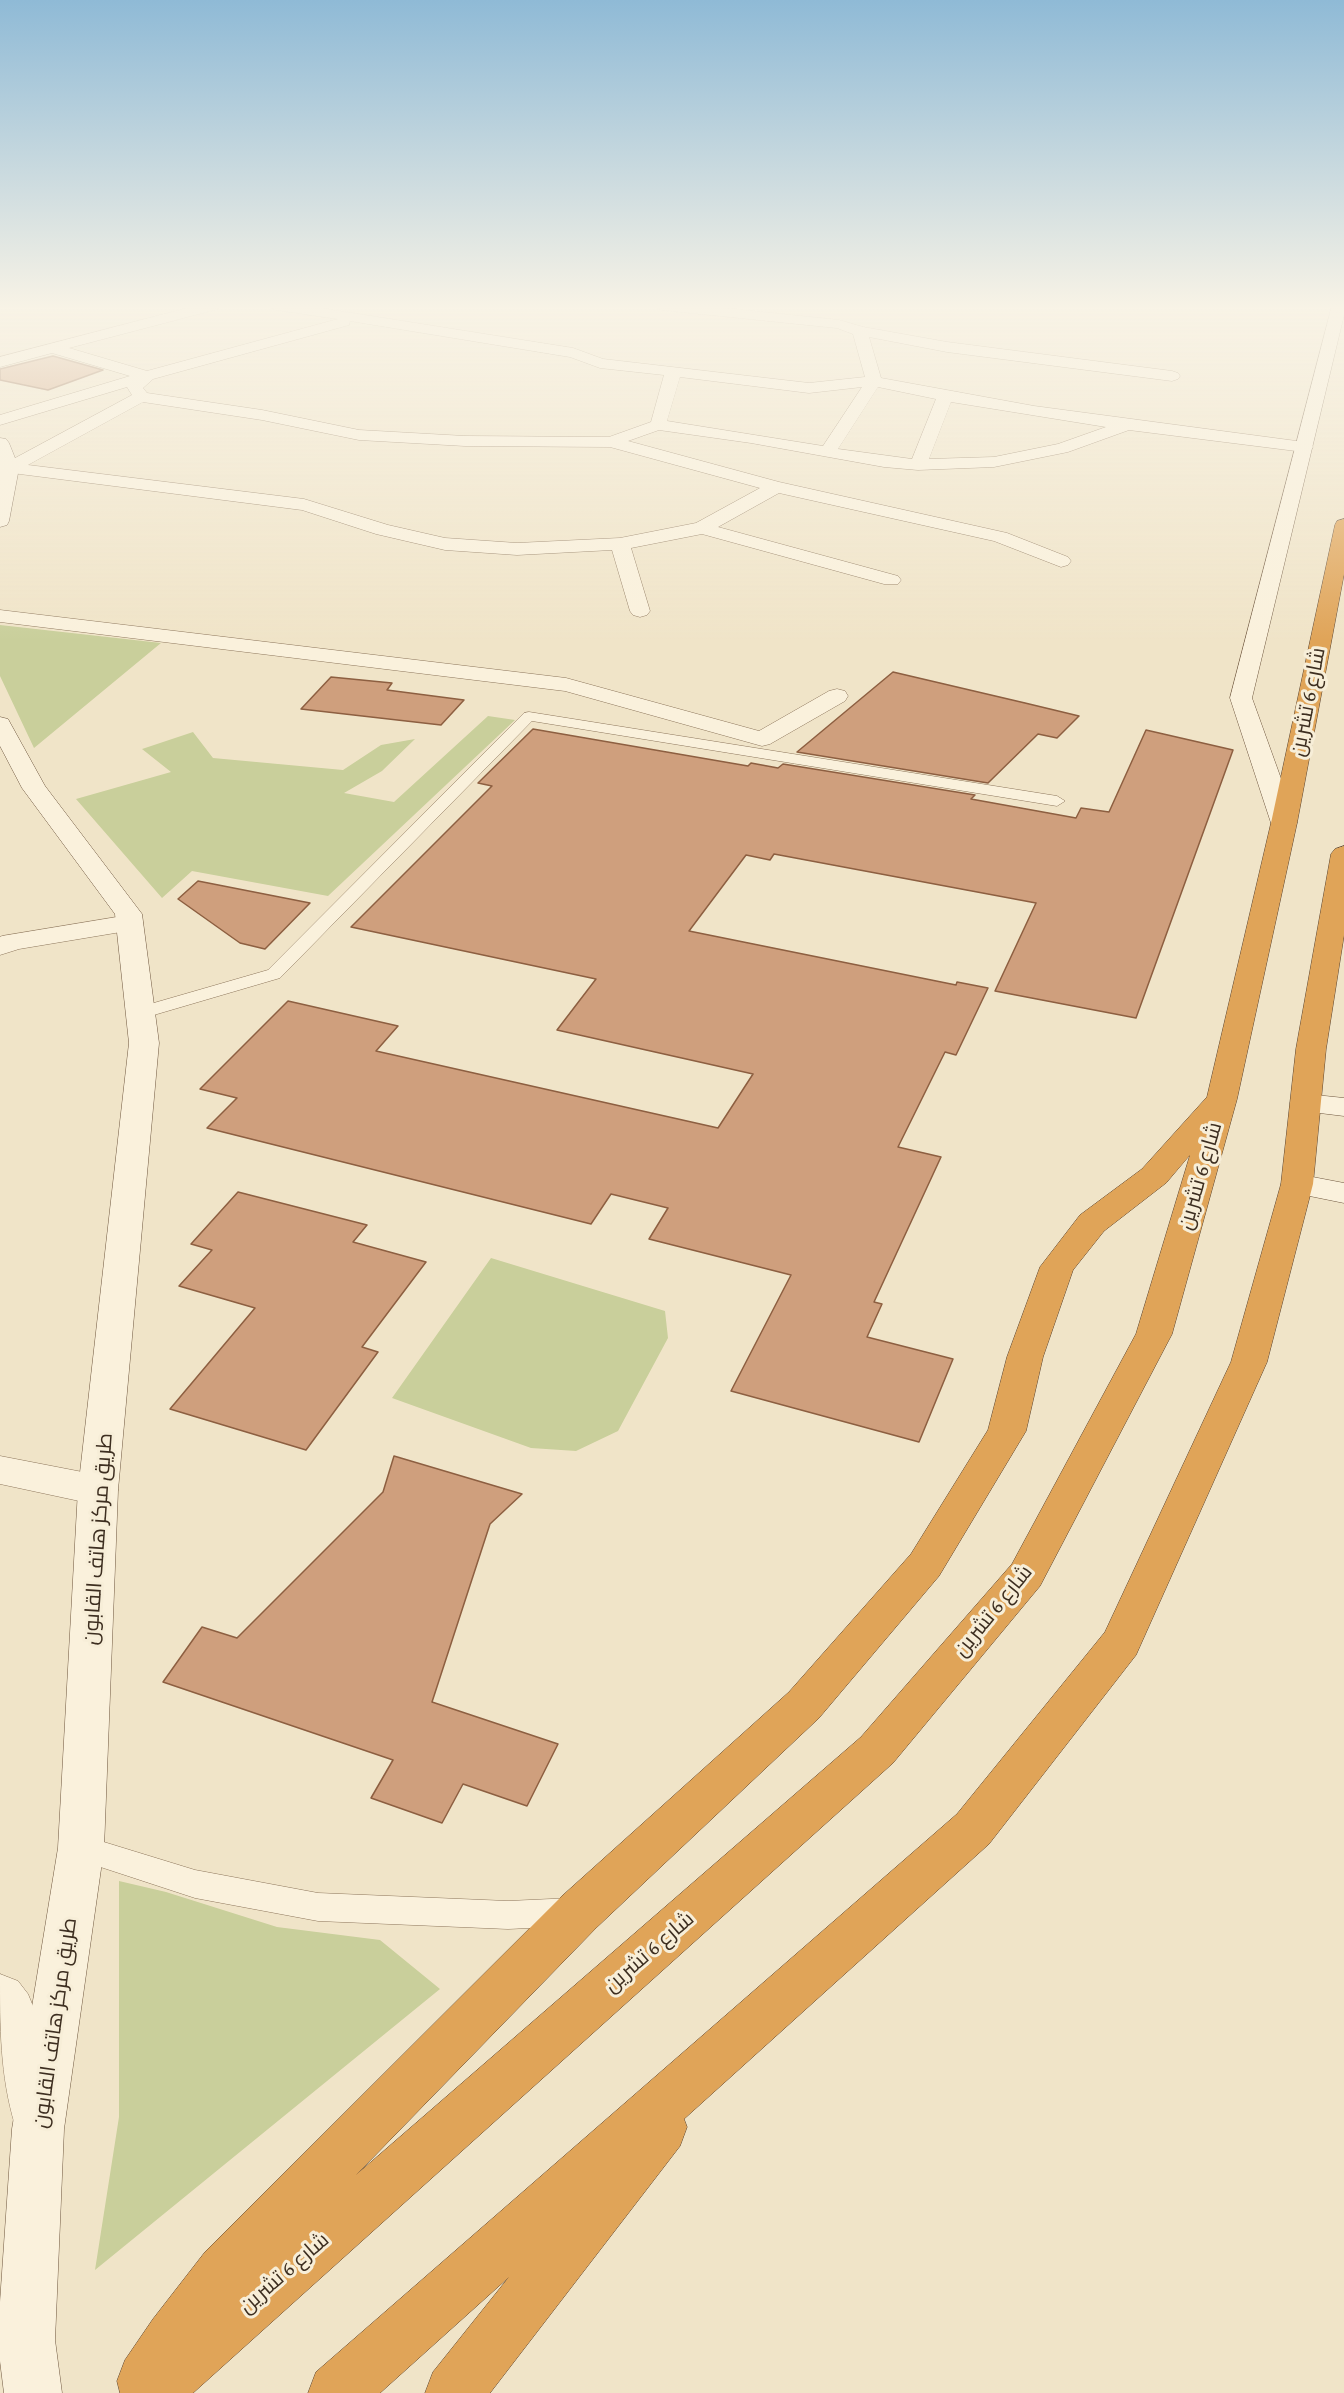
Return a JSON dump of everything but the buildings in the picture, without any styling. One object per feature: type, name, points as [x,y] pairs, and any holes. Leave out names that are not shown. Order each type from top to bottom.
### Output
[{"type":"highway","name":"شارع 6 تشرين","points":[[149,2393],[877,1750],[1026,1575],[1154,1334],[1222,1099],[1284,823],[1344,525]]},
{"type":"highway","points":[[337,2393],[973,1829],[1121,1643],[1249,1362],[1297,1184],[1325,1105],[1311,1049],[1344,854]]},
{"type":"highway","points":[[139,2393],[173,2339],[225,2272],[579,1912],[804,1706],[925,1565],[1007,1431],[1025,1357],[1057,1267],[1092,1223],[1154,1176],[1222,1099]]},
{"type":"highway","points":[[454,2393],[711,2062]]},
{"type":"street","points":[[10,468],[102,418]]},
{"type":"street","points":[[275,418],[359,435],[465,441],[611,442],[776,488],[1000,537],[1061,561]]},
{"type":"street","points":[[658,424],[660,418]]},
{"type":"street","points":[[827,453],[850,418]]},
{"type":"street","points":[[918,465],[937,418]]},
{"type":"street","points":[[1085,418],[1304,447]]},
{"type":"street","points":[[1284,823],[1241,698],[1311,418]]},
{"type":"street","points":[[611,442],[658,424],[751,438],[827,453],[918,465],[994,462],[1062,448],[1128,424]]},
{"type":"street","points":[[0,443],[10,468],[0,520]]},
{"type":"street","points":[[10,468],[304,505],[383,530],[445,544],[517,549],[620,544],[702,528],[776,488]]},
{"type":"street","points":[[702,528],[891,580]]},
{"type":"street","points":[[620,544],[640,611]]},
{"type":"street","points":[[0,616],[566,685],[762,739],[837,696]]},
{"type":"street","name":"طريق مركز هاتف القابون","points":[[0,724],[34,788],[128,914],[144,1043],[98,1490],[81,1848],[38,2129],[26,2340],[33,2393]]},
{"type":"street","points":[[0,947],[12,942],[129,923]]},
{"type":"street","points":[[1297,1184],[1344,1193]]},
{"type":"street","points":[[0,1470],[98,1490]]},
{"type":"street","points":[[0,1998],[10,2011],[38,2129]]},
{"type":"lane","points":[[140,1013],[274,974],[529,716],[1057,801]]},
{"type":"lane","points":[[81,1848],[195,1884],[318,1907],[508,1915],[579,1912]]},
{"type":"green space","points":[[0,625],[161,643],[34,748],[0,676]]},
{"type":"green space","points":[[488,716],[515,720],[328,896],[192,871],[162,898],[76,799],[171,772],[142,749],[193,732],[213,758],[343,770],[381,745],[415,739],[382,771],[344,793],[394,802]]},
{"type":"green space","points":[[491,1258],[665,1311],[668,1338],[618,1431],[576,1451],[531,1448],[392,1398]]},
{"type":"green space","points":[[119,1881],[166,1892],[277,1927],[380,1940],[440,1989],[95,2270],[119,2117]]}]
